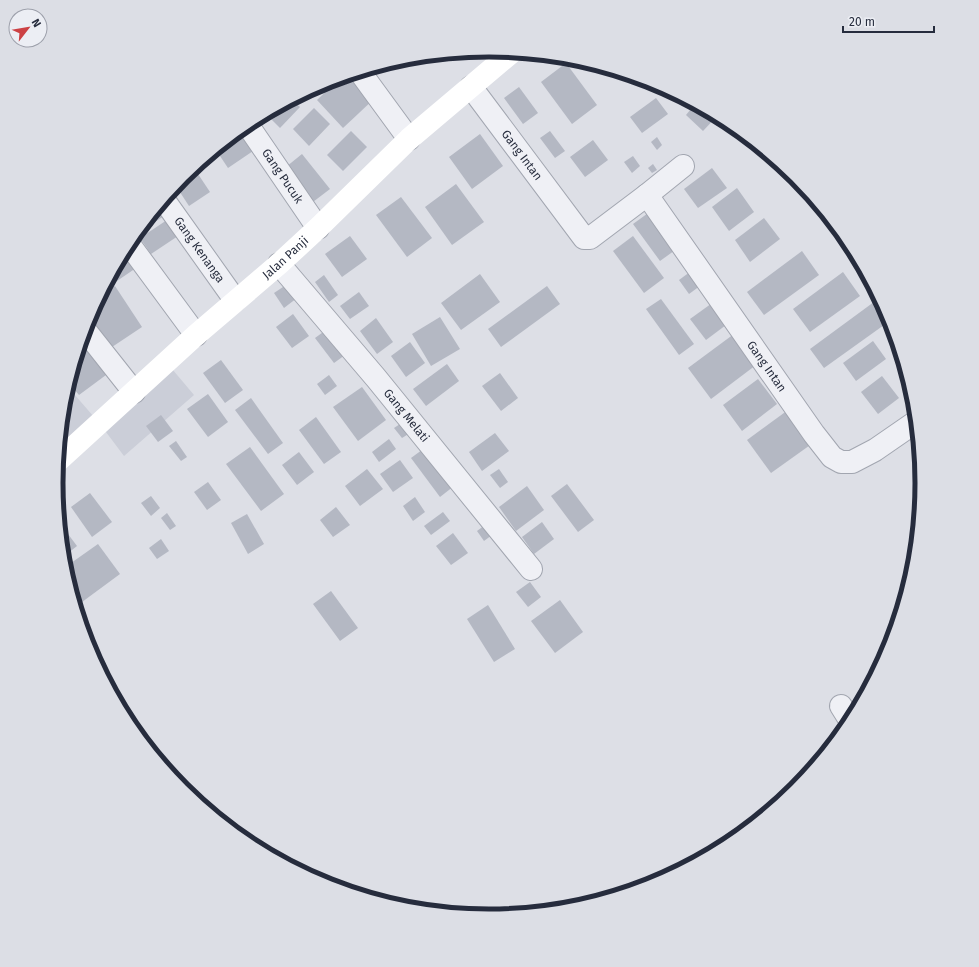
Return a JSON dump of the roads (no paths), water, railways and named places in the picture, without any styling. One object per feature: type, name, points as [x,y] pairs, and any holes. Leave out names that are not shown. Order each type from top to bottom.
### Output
[{"type":"street","name":"Jalan Panji","points":[[64,456],[235,300],[279,264],[409,139],[505,58]]},
{"type":"street","points":[[363,77],[409,139]]},
{"type":"street","name":"Gang Intan","points":[[470,87],[584,238],[590,238],[683,166]]},
{"type":"street","name":"Gang Pucuk","points":[[251,130],[318,228]]},
{"type":"street","name":"Gang Intan","points":[[647,195],[814,434],[832,457],[841,462],[852,462],[875,450],[912,425]]},
{"type":"street","name":"Gang Kenanga","points":[[167,204],[235,300]]},
{"type":"street","points":[[133,250],[196,335]]},
{"type":"street","name":"Gang Melati","points":[[279,264],[376,378],[531,569]]},
{"type":"street","points":[[90,336],[134,392]]}]
